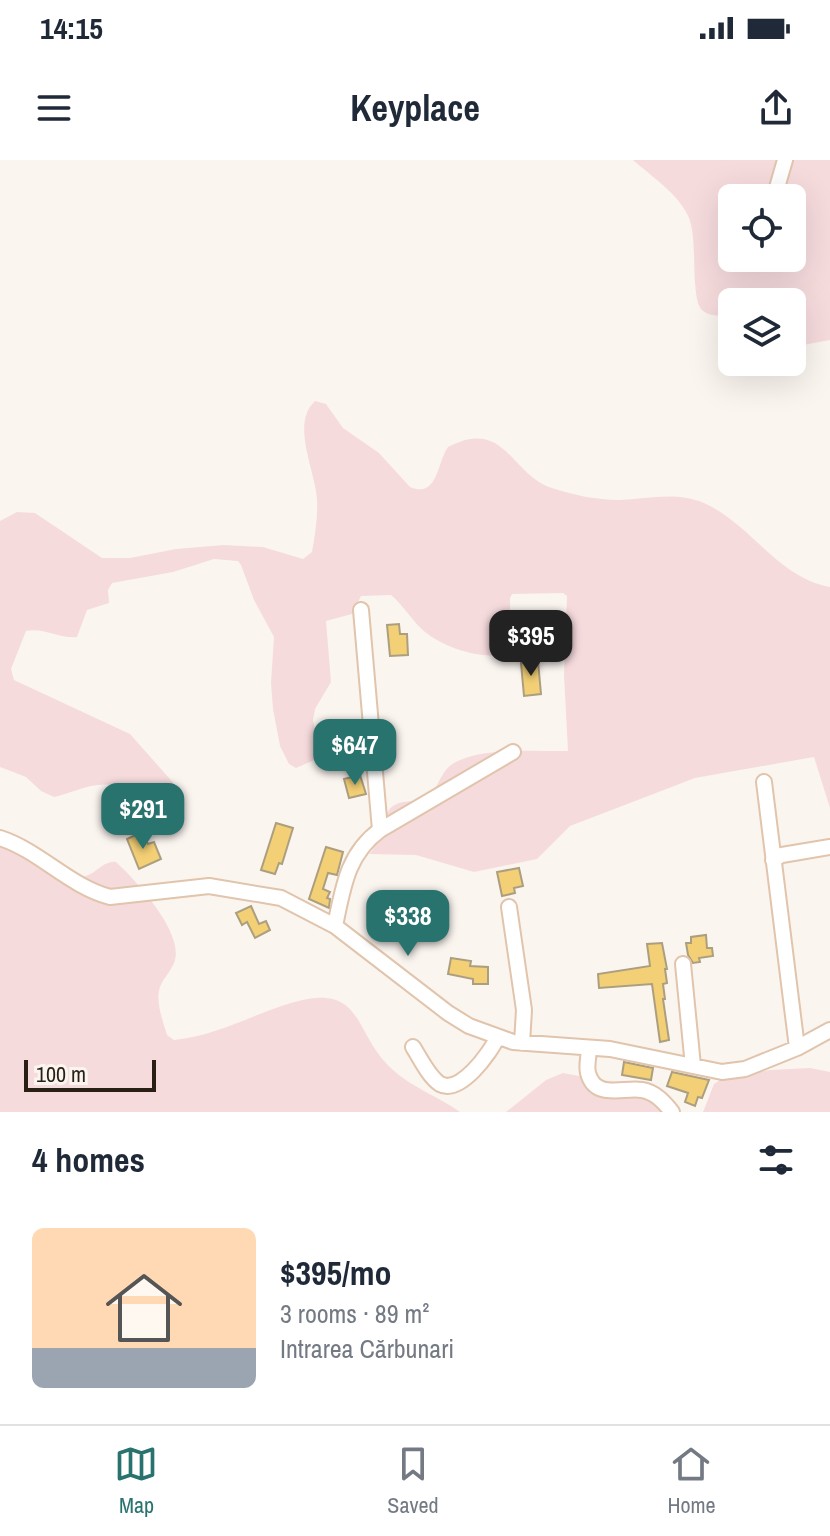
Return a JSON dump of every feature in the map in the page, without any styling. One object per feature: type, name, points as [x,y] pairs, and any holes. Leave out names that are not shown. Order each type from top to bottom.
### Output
[{"type":"street","points":[[778,184],[785,160]]},
{"type":"street","points":[[361,610],[380,830]]},
{"type":"street","points":[[335,926],[353,858],[361,846],[380,830],[513,752]]},
{"type":"street","points":[[764,782],[797,1048]]},
{"type":"street","points":[[0,838],[96,893],[123,896],[209,886],[281,898],[335,926],[448,1013],[497,1038],[637,1053],[709,1071],[733,1071],[797,1048],[830,1030]]},
{"type":"street","points":[[773,860],[782,855],[830,847]]},
{"type":"street","points":[[509,907],[524,1010],[522,1043]]},
{"type":"street","points":[[683,964],[693,1066]]},
{"type":"street","points":[[413,1047],[435,1079],[449,1086],[456,1084],[485,1059],[497,1038]]},
{"type":"street","points":[[589,1048],[587,1069],[595,1085],[605,1091],[644,1090],[661,1099],[672,1112]]},
{"type":"shaded area","points":[[633,160],[830,160],[830,340],[806,344],[806,288],[718,288],[718,315],[702,310],[696,294],[692,227],[685,209]]},
{"type":"shaded area","points":[[315,401],[326,404],[343,428],[379,453],[410,487],[426,488],[431,484],[448,447],[467,440],[483,439],[506,451],[538,481],[560,491],[602,499],[683,497],[704,503],[721,512],[795,573],[830,587],[830,808],[814,757],[695,778],[570,826],[537,859],[474,872],[416,855],[369,854],[393,806],[429,795],[447,769],[462,759],[491,752],[568,751],[564,675],[567,596],[563,593],[512,594],[508,653],[487,655],[465,652],[433,638],[391,595],[361,596],[352,614],[326,621],[331,682],[315,709],[313,720],[320,754],[319,758],[296,768],[289,764],[280,746],[273,709],[274,637],[238,561],[214,559],[173,572],[112,583],[108,590],[109,603],[87,610],[77,637],[26,631],[11,669],[14,680],[130,734],[177,787],[177,794],[167,803],[104,784],[54,797],[41,791],[26,777],[0,767],[0,521],[17,512],[35,513],[102,558],[130,558],[176,549],[224,545],[263,547],[303,559],[312,552],[317,519],[316,489],[304,435],[308,411]]},
{"type":"shaded area","points":[[0,833],[79,877],[116,862],[146,894],[165,921],[176,948],[174,963],[160,987],[158,998],[167,1035],[174,1040],[219,1030],[291,1003],[315,998],[332,999],[354,1014],[379,1055],[392,1069],[460,1112],[0,1112]]},
{"type":"shaded area","points":[[810,1068],[830,1072],[830,1112],[703,1112],[714,1084],[720,1080],[770,1070]]},
{"type":"shaded area","points":[[563,1073],[658,1091],[669,1098],[676,1112],[506,1112],[546,1080]]},
{"type":"building","points":[[399,624],[400,634],[407,634],[408,655],[390,656],[387,625]]},
{"type":"building","points":[[538,661],[541,694],[524,696],[521,663]]},
{"type":"building","points":[[360,775],[366,794],[349,798],[344,779]]},
{"type":"building","points":[[276,823],[293,828],[282,864],[279,863],[275,874],[261,870]]},
{"type":"building","points":[[142,832],[148,844],[154,842],[161,859],[139,869],[127,839]]},
{"type":"building","points":[[326,847],[343,852],[337,875],[328,873],[323,889],[330,892],[327,898],[330,899],[329,908],[309,899]]},
{"type":"building","points":[[519,868],[523,886],[514,888],[515,893],[502,896],[497,872]]},
{"type":"building","points":[[251,906],[259,924],[266,921],[270,930],[255,938],[247,922],[242,925],[236,913]]},
{"type":"building","points":[[706,935],[707,948],[712,948],[713,956],[699,958],[700,962],[693,963],[686,943],[691,943],[691,937]]},
{"type":"building","points":[[662,943],[667,969],[663,999],[669,1040],[660,1042],[652,984],[599,988],[598,974],[650,966],[647,944]]},
{"type":"building","points":[[451,958],[471,961],[470,966],[488,967],[488,984],[473,984],[473,979],[448,974]]},
{"type":"building","points":[[624,1062],[653,1068],[651,1080],[622,1075]]},
{"type":"building","points":[[672,1072],[709,1080],[695,1106],[685,1102],[688,1093],[667,1086]]}]
